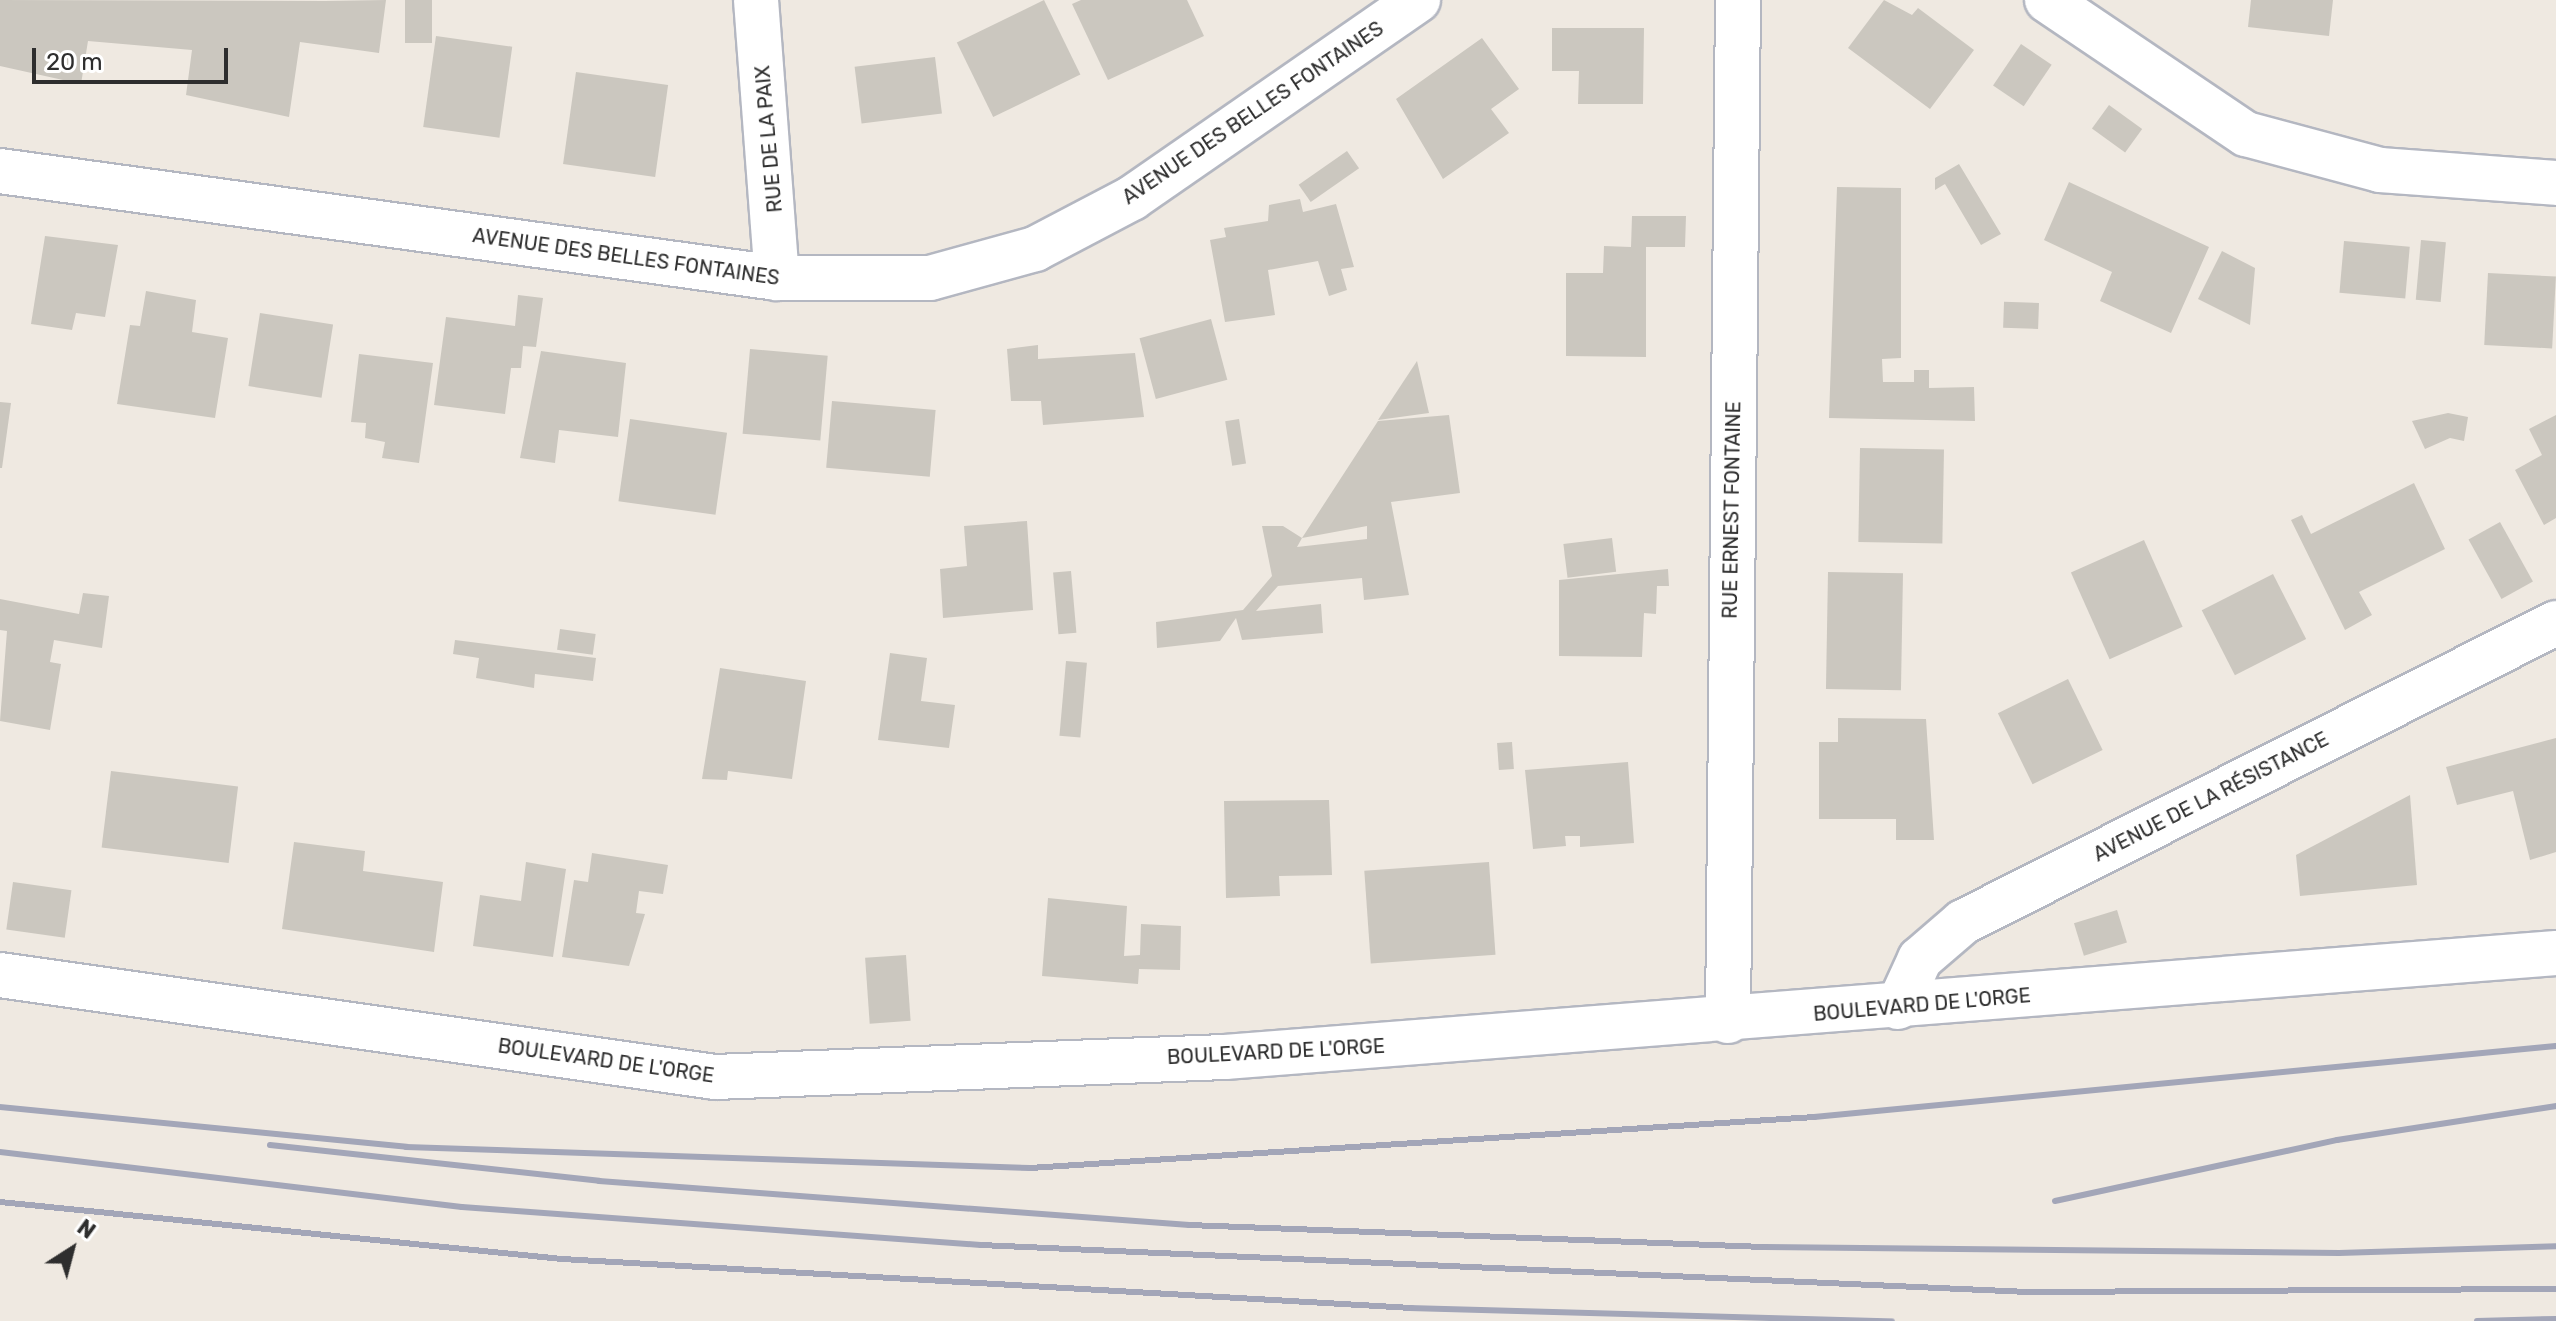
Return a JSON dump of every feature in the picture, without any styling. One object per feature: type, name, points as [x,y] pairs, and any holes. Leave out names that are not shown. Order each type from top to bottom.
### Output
[{"type":"street","name":"RUE DE LA PAIX","points":[[756,0],[777,278]]},
{"type":"street","name":"AVENUE DES BELLES FONTAINES","points":[[0,171],[777,278],[930,278],[1035,249],[1132,198],[1418,0]]},
{"type":"street","name":"RUE ERNEST FONTAINE","points":[[1728,1021],[1738,0]]},
{"type":"street","points":[[2047,0],[2246,134],[2380,170],[2556,183]]},
{"type":"street","name":"AVENUE DE LA RÉSISTANCE","points":[[1898,1007],[1920,959],[1963,922],[2556,623]]},
{"type":"street","name":"BOULEVARD DE L'ORGE","points":[[0,975],[715,1077],[1225,1057],[1728,1021],[2556,953]]},
{"type":"building","points":[[0,0],[386,0],[379,53],[300,42],[289,117],[186,95],[192,50],[88,41],[81,84],[0,66]]},
{"type":"building","points":[[405,0],[432,0],[432,43],[405,43]]},
{"type":"building","points":[[1044,0],[1080,75],[993,117],[957,43]]},
{"type":"building","points":[[1081,0],[1187,0],[1204,36],[1108,80],[1072,4]]},
{"type":"building","points":[[1884,0],[1912,15],[1918,8],[1974,50],[1930,109],[1848,48]]},
{"type":"building","points":[[2251,0],[2333,0],[2329,36],[2248,27]]},
{"type":"building","points":[[1552,28],[1644,28],[1643,104],[1578,104],[1579,71],[1552,71]]},
{"type":"building","points":[[436,36],[512,47],[499,138],[423,127]]},
{"type":"building","points":[[1482,38],[1519,89],[1491,109],[1509,133],[1443,179],[1396,99]]},
{"type":"building","points":[[2021,44],[2052,65],[2024,106],[1993,85]]},
{"type":"building","points":[[935,57],[942,114],[862,123],[855,67]]},
{"type":"building","points":[[576,72],[668,85],[655,177],[563,164]]},
{"type":"building","points":[[2109,105],[2142,129],[2125,153],[2092,128]]},
{"type":"building","points":[[1347,151],[1359,168],[1311,202],[1299,185]]},
{"type":"building","points":[[1959,164],[2001,234],[1981,245],[1945,184],[1935,190],[1935,178]]},
{"type":"building","points":[[2069,182],[2209,247],[2171,333],[2100,301],[2112,272],[2044,240]]},
{"type":"building","points":[[1837,187],[1901,188],[1901,358],[1882,359],[1883,382],[1914,382],[1914,370],[1929,370],[1929,388],[1974,387],[1975,421],[1829,418]]},
{"type":"building","points":[[1300,199],[1303,212],[1336,204],[1354,267],[1341,269],[1347,290],[1329,296],[1318,261],[1268,270],[1275,315],[1225,322],[1210,240],[1226,237],[1224,228],[1268,221],[1269,205]]},
{"type":"building","points":[[1632,216],[1686,216],[1685,247],[1646,247],[1646,357],[1566,356],[1566,273],[1603,273],[1604,246],[1631,247]]},
{"type":"building","points":[[45,236],[118,245],[105,317],[76,313],[72,330],[31,324]]},
{"type":"building","points":[[2421,240],[2446,242],[2441,302],[2416,300]]},
{"type":"building","points":[[2344,241],[2410,247],[2405,299],[2339,293]]},
{"type":"building","points":[[2222,251],[2255,268],[2250,325],[2198,299]]},
{"type":"building","points":[[2488,273],[2556,277],[2552,348],[2484,345]]},
{"type":"building","points":[[146,291],[196,300],[192,332],[228,338],[215,418],[117,404],[130,325],[140,326]]},
{"type":"building","points":[[518,295],[543,298],[536,347],[523,346],[521,368],[511,368],[505,414],[434,405],[446,317],[515,326]]},
{"type":"building","points":[[2004,302],[2039,303],[2038,329],[2003,328]]},
{"type":"building","points":[[260,313],[333,325],[322,398],[248,386]]},
{"type":"building","points":[[1211,319],[1227,380],[1156,399],[1140,338]]},
{"type":"building","points":[[1038,345],[1038,359],[1135,353],[1144,417],[1043,425],[1041,401],[1011,401],[1007,349]]},
{"type":"building","points":[[750,349],[828,356],[820,440],[743,434]]},
{"type":"building","points":[[541,351],[626,363],[618,437],[559,430],[555,463],[520,458]]},
{"type":"building","points":[[359,354],[433,363],[419,463],[382,458],[385,442],[365,438],[366,423],[351,422]]},
{"type":"building","points":[[1417,361],[1429,413],[1378,420]]},
{"type":"building","points":[[832,401],[936,410],[930,477],[826,468]]},
{"type":"building","points":[[0,402],[11,403],[2,468],[0,468]]},
{"type":"building","points":[[2448,413],[2468,417],[2464,441],[2450,438],[2425,449],[2412,421]]},
{"type":"building","points":[[1449,415],[1460,493],[1391,502],[1409,595],[1364,600],[1362,578],[1278,586],[1256,611],[1321,604],[1323,633],[1242,640],[1236,618],[1220,641],[1157,648],[1156,622],[1243,610],[1272,576],[1262,526],[1283,526],[1302,538],[1378,421]],"holes":[[[1367,526],[1367,539],[1297,547],[1302,538]]]},
{"type":"building","points":[[2556,415],[2556,518],[2544,525],[2515,470],[2542,455],[2529,429]]},
{"type":"building","points":[[630,419],[727,433],[715,515],[618,501]]},
{"type":"building","points":[[1239,419],[1246,463],[1232,466],[1225,421]]},
{"type":"building","points":[[1860,448],[1944,449],[1942,543],[1858,542]]},
{"type":"building","points":[[2414,483],[2445,549],[2359,592],[2372,615],[2345,630],[2291,520],[2302,515],[2311,534]]},
{"type":"building","points":[[1027,521],[1033,610],[943,618],[940,569],[967,566],[964,526]]},
{"type":"building","points":[[2500,522],[2533,581],[2501,599],[2469,539]]},
{"type":"building","points":[[1612,538],[1616,572],[1568,578],[1563,544]]},
{"type":"building","points":[[2144,540],[2183,627],[2110,659],[2071,573]]},
{"type":"building","points":[[1668,569],[1669,586],[1657,586],[1656,614],[1644,613],[1642,657],[1559,656],[1559,580]]},
{"type":"building","points":[[1071,571],[1076,633],[1058,634],[1053,573]]},
{"type":"building","points":[[1828,572],[1903,573],[1901,690],[1826,689]]},
{"type":"building","points":[[2273,574],[2306,639],[2235,675],[2202,610]]},
{"type":"building","points":[[83,593],[109,596],[102,648],[54,640],[50,662],[61,664],[50,730],[0,721],[7,631],[0,630],[0,599],[79,614]]},
{"type":"building","points":[[560,629],[596,634],[593,655],[557,650]]},
{"type":"building","points":[[455,640],[596,658],[593,681],[535,674],[534,688],[476,678],[479,658],[453,654]]},
{"type":"building","points":[[890,653],[927,658],[921,701],[955,705],[949,748],[878,740]]},
{"type":"building","points":[[1066,661],[1087,663],[1080,738],[1059,736]]},
{"type":"building","points":[[720,668],[806,681],[792,779],[728,771],[727,780],[702,779]]},
{"type":"building","points":[[2068,679],[2103,750],[2033,784],[1998,713]]},
{"type":"building","points":[[1838,718],[1926,719],[1934,840],[1896,840],[1896,819],[1819,819],[1819,742],[1838,742]]},
{"type":"building","points":[[2556,738],[2556,852],[2530,860],[2513,791],[2457,805],[2446,767]]},
{"type":"building","points":[[1512,742],[1514,769],[1499,770],[1497,743]]},
{"type":"building","points":[[1628,762],[1634,843],[1580,847],[1580,836],[1565,836],[1566,846],[1533,849],[1525,770]]},
{"type":"building","points":[[111,771],[238,787],[229,863],[102,847]]},
{"type":"building","points":[[2410,795],[2417,885],[2300,896],[2296,855]]},
{"type":"building","points":[[1329,800],[1332,875],[1279,876],[1280,896],[1226,898],[1224,801]]},
{"type":"building","points":[[294,842],[365,851],[363,871],[443,882],[434,952],[282,929]]},
{"type":"building","points":[[592,853],[668,865],[663,894],[639,891],[636,913],[645,914],[629,966],[562,957],[574,880],[588,882]]},
{"type":"building","points":[[526,862],[566,869],[553,957],[473,946],[480,895],[521,901]]},
{"type":"building","points":[[1489,862],[1495,955],[1371,963],[1364,871]]},
{"type":"building","points":[[13,882],[71,890],[65,938],[6,930]]},
{"type":"building","points":[[1048,898],[1127,906],[1124,956],[1140,955],[1141,924],[1181,926],[1180,970],[1139,969],[1138,984],[1042,976]]},
{"type":"building","points":[[2117,910],[2127,943],[2084,956],[2074,923]]},
{"type":"building","points":[[906,955],[911,1021],[870,1024],[865,958]]},
{"type":"railway","points":[[0,1107],[406,1147],[1030,1168],[1814,1117],[2556,1046]]},
{"type":"railway","points":[[2055,1201],[2337,1140],[2556,1106]]},
{"type":"railway","points":[[270,1145],[599,1181],[1189,1225],[1765,1247],[2339,1253],[2556,1246]]},
{"type":"railway","points":[[0,1152],[462,1207],[981,1245],[2029,1292],[2556,1289]]},
{"type":"railway","points":[[0,1202],[562,1259],[1412,1308],[1892,1321]]},
{"type":"railway","points":[[2477,1321],[2556,1319]]}]
